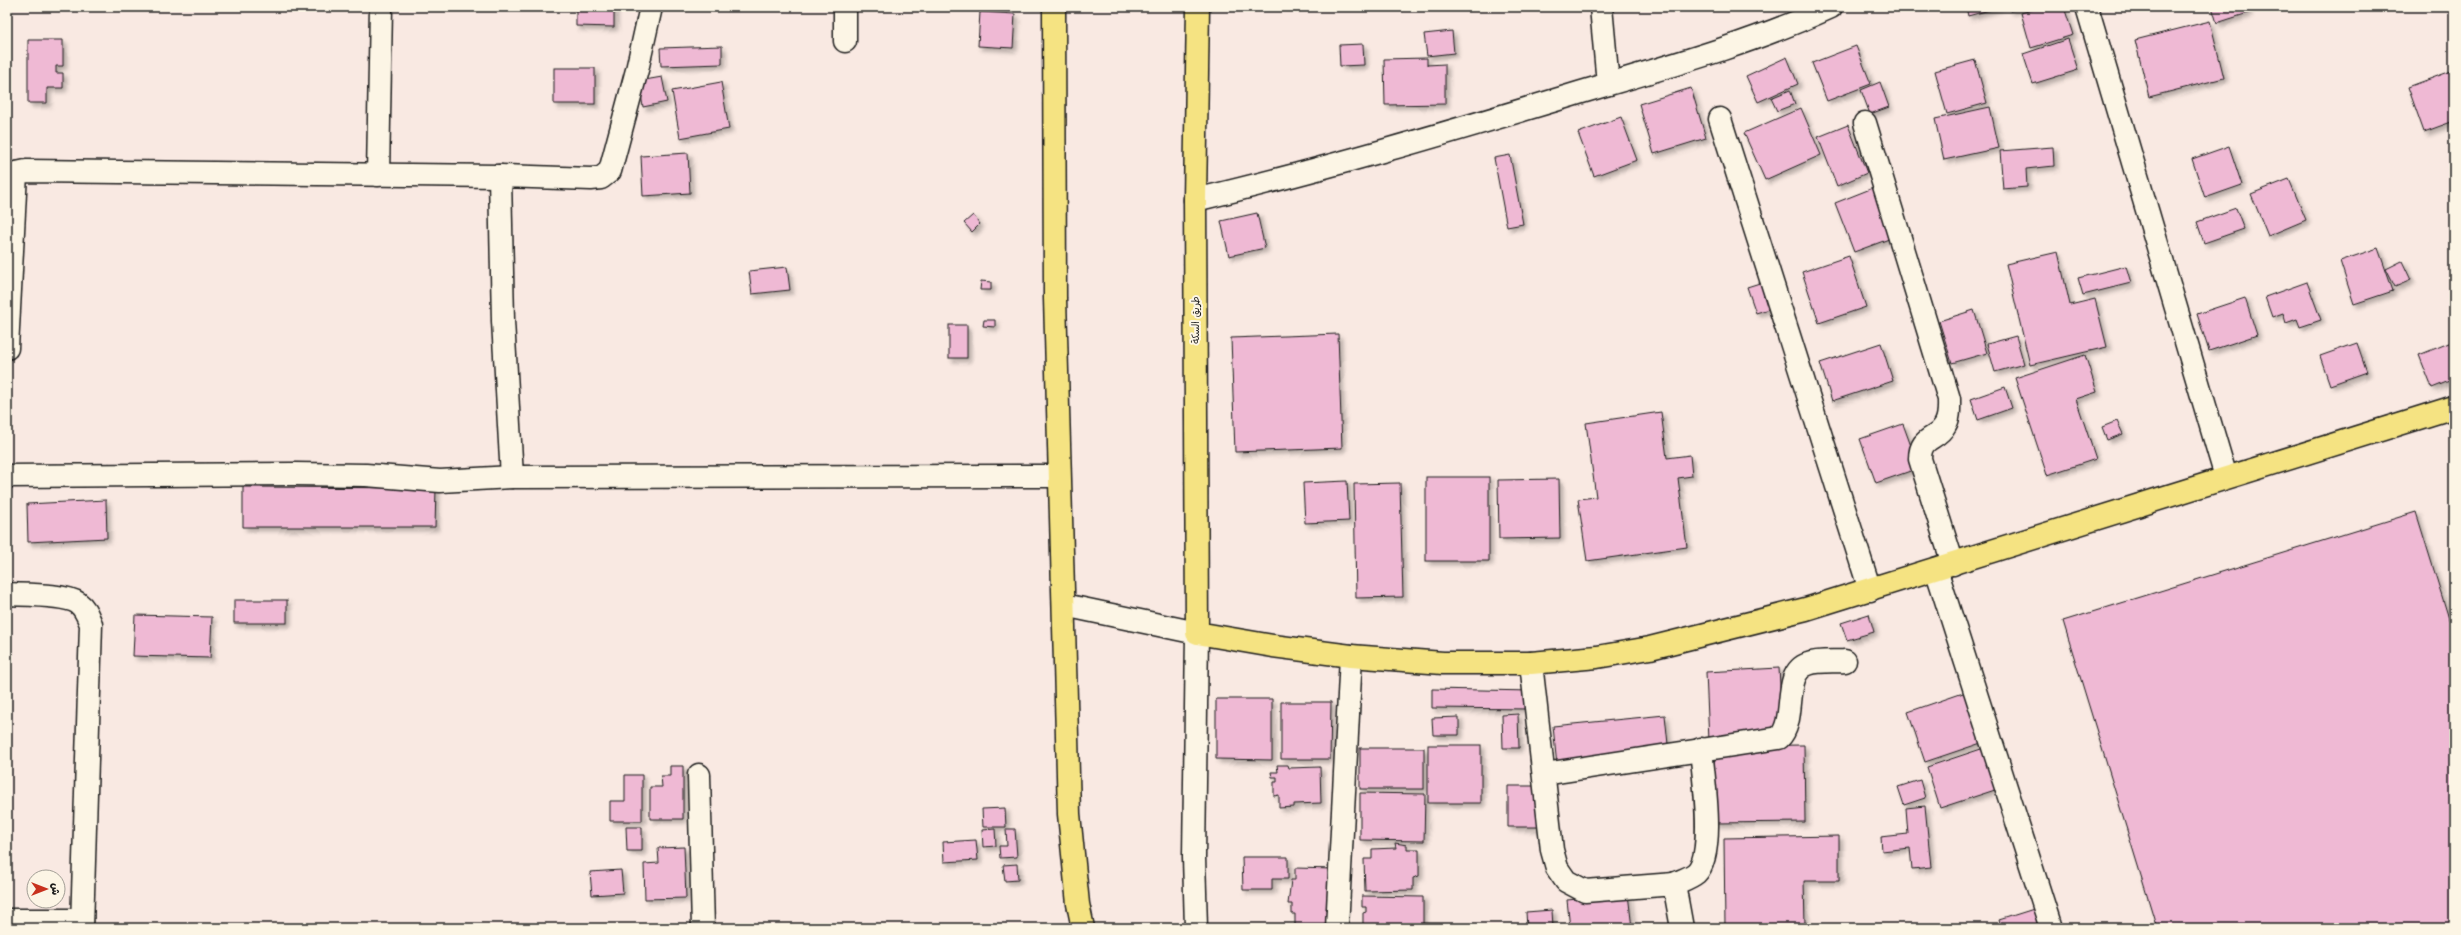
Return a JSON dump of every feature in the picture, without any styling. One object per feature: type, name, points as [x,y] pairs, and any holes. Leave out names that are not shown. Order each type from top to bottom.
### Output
[{"type":"main road","name":"طريق السكة","points":[[1197,633],[1196,200],[1198,7]]},
{"type":"main road","points":[[1052,8],[1059,476],[1070,814],[1078,904],[1083,928]]},
{"type":"main road","points":[[1197,633],[1272,646],[1351,656],[1443,663],[1531,663],[1598,657],[1650,648],[1806,609],[1870,590],[2226,477],[2322,450],[2454,407]]},
{"type":"street","points":[[378,175],[382,7]]},
{"type":"street","points":[[7,348],[12,174],[26,171],[601,178],[610,171],[639,62],[651,7]]},
{"type":"street","points":[[845,7],[845,41]]},
{"type":"street","points":[[1602,7],[1608,84]]},
{"type":"street","points":[[2087,7],[2226,477]]},
{"type":"street","points":[[1196,200],[1377,154],[1608,84],[1734,45],[1824,8]]},
{"type":"street","points":[[1720,119],[1870,590]]},
{"type":"street","points":[[1866,123],[1949,400],[1949,413],[1945,426],[1924,443],[1920,454],[1945,566],[2050,928]]},
{"type":"street","points":[[500,176],[503,321],[512,477]]},
{"type":"street","points":[[7,476],[287,474],[366,475],[440,481],[512,477],[1059,476]]},
{"type":"street","points":[[7,594],[49,596],[76,602],[86,611],[90,624],[82,924],[7,920]]},
{"type":"street","points":[[1064,606],[1197,633],[1194,857],[1196,928]]},
{"type":"street","points":[[1337,928],[1351,656]]},
{"type":"street","points":[[1544,774],[1779,738],[1787,726],[1791,688],[1800,669],[1808,664],[1845,661]]},
{"type":"street","points":[[1531,663],[1552,850],[1557,868],[1566,881],[1585,891],[1674,884],[1695,874],[1700,868],[1706,847],[1708,821],[1701,749]]},
{"type":"street","points":[[699,775],[704,928]]},
{"type":"street","points":[[1674,884],[1682,928]]},
{"type":"building","points":[[576,7],[614,7],[614,27],[576,26]]},
{"type":"building","points":[[1966,7],[2000,7],[1968,16]]},
{"type":"building","points":[[2009,7],[2025,7],[2010,11]]},
{"type":"building","points":[[2042,7],[2064,7],[2073,35],[2031,48],[2021,13]]},
{"type":"building","points":[[2212,7],[2246,7],[2248,13],[2217,23]]},
{"type":"building","points":[[980,12],[1015,14],[1013,48],[978,46]]},
{"type":"building","points":[[2210,21],[2224,78],[2149,97],[2135,40]]},
{"type":"building","points":[[1452,31],[1454,53],[1427,56],[1424,34]]},
{"type":"building","points":[[2068,39],[2078,70],[2033,84],[2023,54]]},
{"type":"building","points":[[28,40],[63,40],[63,66],[56,66],[56,73],[63,73],[63,88],[47,88],[47,103],[28,103]]},
{"type":"building","points":[[1363,44],[1364,65],[1340,66],[1339,45]]},
{"type":"building","points":[[722,46],[722,64],[661,66],[660,48]]},
{"type":"building","points":[[1856,46],[1871,84],[1827,101],[1812,63]]},
{"type":"building","points":[[1787,57],[1798,84],[1758,102],[1746,76]]},
{"type":"building","points":[[1427,58],[1427,65],[1445,64],[1445,104],[1385,105],[1384,59]]},
{"type":"building","points":[[1975,60],[1987,103],[1947,114],[1935,71]]},
{"type":"building","points":[[554,68],[595,68],[595,104],[554,104]]},
{"type":"building","points":[[2454,70],[2454,121],[2424,132],[2408,87]]},
{"type":"building","points":[[662,77],[667,102],[643,107],[639,81]]},
{"type":"building","points":[[721,82],[729,129],[680,138],[672,91]]},
{"type":"building","points":[[1880,82],[1889,107],[1870,114],[1861,90]]},
{"type":"building","points":[[1691,88],[1706,138],[1654,154],[1639,104]]},
{"type":"building","points":[[1790,90],[1795,104],[1777,111],[1771,98]]},
{"type":"building","points":[[1990,107],[1999,148],[1944,160],[1935,119]]},
{"type":"building","points":[[1801,108],[1821,155],[1765,180],[1744,133]]},
{"type":"building","points":[[1621,117],[1637,160],[1594,176],[1578,133]]},
{"type":"building","points":[[1848,125],[1867,173],[1837,186],[1818,137]]},
{"type":"building","points":[[2229,146],[2242,185],[2205,198],[2192,159]]},
{"type":"building","points":[[2053,147],[2054,166],[2026,169],[2027,187],[2003,189],[2000,151]]},
{"type":"building","points":[[688,153],[690,193],[643,196],[641,156]]},
{"type":"building","points":[[1510,155],[1523,224],[1507,227],[1494,158]]},
{"type":"building","points":[[2289,179],[2306,220],[2268,236],[2251,194]]},
{"type":"building","points":[[1878,186],[1897,236],[1854,252],[1835,203]]},
{"type":"building","points":[[2236,208],[2244,229],[2204,243],[2197,222]]},
{"type":"building","points":[[1257,213],[1265,248],[1229,256],[1221,221]]},
{"type":"building","points":[[973,215],[980,224],[972,232],[964,223]]},
{"type":"building","points":[[2378,248],[2393,291],[2354,304],[2340,261]]},
{"type":"building","points":[[2058,252],[2070,305],[2095,299],[2107,347],[2030,365],[2006,264]]},
{"type":"building","points":[[1849,256],[1866,307],[1819,323],[1802,272]]},
{"type":"building","points":[[2402,261],[2411,280],[2395,287],[2386,269]]},
{"type":"building","points":[[2126,266],[2131,283],[2083,295],[2078,278]]},
{"type":"building","points":[[787,267],[790,290],[752,294],[749,271]]},
{"type":"building","points":[[981,281],[991,282],[991,290],[980,290]]},
{"type":"building","points":[[1766,281],[1775,307],[1756,313],[1747,287]]},
{"type":"building","points":[[2307,282],[2321,320],[2300,327],[2297,319],[2286,323],[2283,313],[2272,317],[2265,297]]},
{"type":"building","points":[[2245,298],[2257,335],[2209,351],[2197,314]]},
{"type":"building","points":[[1974,310],[1987,353],[1952,363],[1939,321]]},
{"type":"building","points":[[984,320],[995,320],[995,327],[983,326]]},
{"type":"building","points":[[949,325],[967,325],[967,358],[949,358]]},
{"type":"building","points":[[1338,334],[1342,448],[1235,452],[1231,338]]},
{"type":"building","points":[[2016,336],[2024,364],[1995,372],[1987,344]]},
{"type":"building","points":[[2454,341],[2454,379],[2432,388],[2419,355]]},
{"type":"building","points":[[1881,343],[1893,381],[1832,401],[1820,363]]},
{"type":"building","points":[[2357,343],[2367,372],[2330,385],[2320,356]]},
{"type":"building","points":[[2085,355],[2097,392],[2076,399],[2096,459],[2047,475],[2015,378]]},
{"type":"building","points":[[2005,387],[2012,408],[1978,420],[1971,399]]},
{"type":"building","points":[[1661,412],[1667,458],[1690,455],[1692,476],[1678,478],[1687,547],[1587,561],[1578,499],[1596,497],[1586,423]]},
{"type":"building","points":[[2117,421],[2123,434],[2107,440],[2102,427]]},
{"type":"building","points":[[1903,424],[1919,468],[1876,483],[1860,439]]},
{"type":"building","points":[[1426,477],[1489,477],[1489,561],[1426,561]]},
{"type":"building","points":[[1559,479],[1560,538],[1499,539],[1498,480]]},
{"type":"building","points":[[1347,481],[1349,521],[1305,523],[1303,483]]},
{"type":"building","points":[[1400,483],[1403,597],[1356,598],[1354,484]]},
{"type":"building","points":[[243,487],[436,488],[435,527],[243,527]]},
{"type":"building","points":[[106,500],[107,538],[28,542],[27,504]]},
{"type":"building","points":[[2416,512],[2454,635],[2454,928],[2157,928],[2063,621]]},
{"type":"building","points":[[234,600],[287,600],[287,623],[234,623]]},
{"type":"building","points":[[1869,614],[1874,632],[1847,640],[1841,623]]},
{"type":"building","points":[[135,615],[212,617],[210,658],[133,656]]},
{"type":"building","points":[[1779,668],[1783,737],[1709,741],[1706,672]]},
{"type":"building","points":[[1432,689],[1531,691],[1530,709],[1432,708]]},
{"type":"building","points":[[1969,691],[1987,741],[1925,762],[1908,712]]},
{"type":"building","points":[[1216,699],[1272,699],[1272,760],[1216,759]]},
{"type":"building","points":[[1281,702],[1331,702],[1330,759],[1281,759]]},
{"type":"building","points":[[1518,714],[1519,748],[1503,748],[1502,715]]},
{"type":"building","points":[[1665,715],[1669,754],[1557,766],[1553,726]]},
{"type":"building","points":[[1459,717],[1459,735],[1433,735],[1432,718]]},
{"type":"building","points":[[1428,745],[1481,745],[1481,803],[1428,803]]},
{"type":"building","points":[[1804,745],[1805,822],[1715,823],[1714,746]]},
{"type":"building","points":[[1360,748],[1424,748],[1424,789],[1360,789]]},
{"type":"building","points":[[1984,748],[1998,789],[1940,808],[1927,767]]},
{"type":"building","points":[[1277,765],[1288,765],[1289,768],[1320,767],[1321,803],[1294,804],[1294,807],[1279,808],[1279,795],[1274,796],[1274,782],[1277,782],[1277,777],[1272,777],[1271,772],[1278,772]]},
{"type":"building","points":[[670,766],[683,766],[683,819],[650,819],[650,787],[662,787],[661,776],[670,776]]},
{"type":"building","points":[[625,775],[642,775],[642,821],[610,821],[610,801],[625,801]]},
{"type":"building","points":[[1920,780],[1925,798],[1904,805],[1898,787]]},
{"type":"building","points":[[1508,786],[1543,786],[1544,827],[1508,827]]},
{"type":"building","points":[[1360,793],[1425,794],[1424,841],[1360,840]]},
{"type":"building","points":[[1925,806],[1931,867],[1912,869],[1910,848],[1882,851],[1881,837],[1908,834],[1906,808]]},
{"type":"building","points":[[1005,808],[1006,827],[983,827],[982,809]]},
{"type":"building","points":[[626,827],[642,827],[642,851],[627,851]]},
{"type":"building","points":[[995,829],[996,846],[983,847],[982,830]]},
{"type":"building","points":[[1006,829],[1015,829],[1017,857],[1000,858],[999,846],[1007,846]]},
{"type":"building","points":[[1839,836],[1839,881],[1804,881],[1805,926],[1725,927],[1724,838]]},
{"type":"building","points":[[976,840],[978,860],[944,862],[943,842]]},
{"type":"building","points":[[1395,843],[1407,845],[1407,849],[1419,849],[1419,876],[1413,878],[1413,890],[1365,891],[1364,859],[1372,859],[1372,849],[1396,848]]},
{"type":"building","points":[[684,847],[686,898],[645,899],[644,864],[659,863],[658,848]]},
{"type":"building","points":[[1242,857],[1288,857],[1288,879],[1272,879],[1272,890],[1243,890]]},
{"type":"building","points":[[1017,864],[1018,880],[1005,881],[1003,865]]},
{"type":"building","points":[[1295,868],[1333,869],[1331,927],[1295,926],[1295,914],[1292,914],[1292,904],[1288,904],[1291,880],[1295,880]]},
{"type":"building","points":[[621,870],[623,893],[592,895],[590,872]]},
{"type":"building","points":[[1628,894],[1632,928],[1570,928],[1567,900]]},
{"type":"building","points":[[1362,896],[1423,897],[1423,928],[1363,928],[1363,913],[1366,912],[1366,907],[1362,907]]},
{"type":"building","points":[[2037,908],[2043,928],[2002,928],[1999,920]]},
{"type":"building","points":[[1552,910],[1553,928],[1527,928],[1526,912]]},
{"type":"building","points":[[1687,924],[1687,928],[1642,928]]}]
